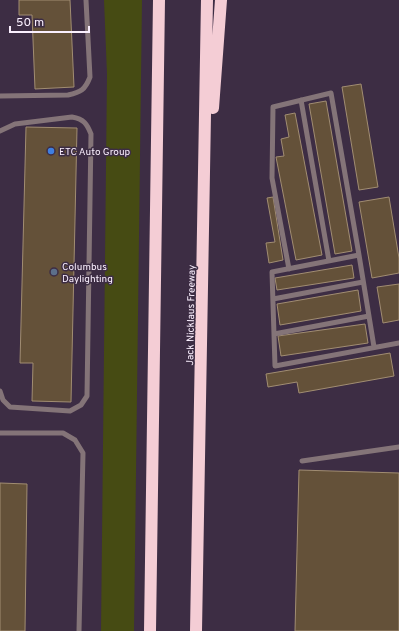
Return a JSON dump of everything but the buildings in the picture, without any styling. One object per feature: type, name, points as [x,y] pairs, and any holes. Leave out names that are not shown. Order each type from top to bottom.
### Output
[{"type":"highway","points":[[150,631],[159,0]]},
{"type":"highway","name":"Jack Nicklaus Freeway","points":[[196,631],[204,209],[206,0]]},
{"type":"highway","points":[[204,209],[221,0]]},
{"type":"lane","points":[[0,96],[68,95],[78,92],[86,87],[90,78],[86,0]]},
{"type":"lane","points":[[289,269],[272,178],[273,107],[331,93],[374,347]]},
{"type":"lane","points":[[301,100],[329,261]]},
{"type":"lane","points":[[0,131],[15,124],[72,117],[82,119],[88,125],[91,134],[88,396],[81,406],[70,411],[17,408],[10,407],[3,400],[0,391]]},
{"type":"lane","points":[[359,255],[272,272],[275,366],[399,343]]},
{"type":"lane","points":[[273,298],[364,282]]},
{"type":"lane","points":[[274,334],[369,316]]},
{"type":"lane","points":[[0,433],[63,433],[75,440],[83,452],[79,631]]},
{"type":"lane","points":[[302,461],[399,447]]},
{"type":"green space","points":[[104,0],[142,0],[134,631],[101,631],[107,74]]},
{"type":"place","name":"ETC Auto Group","points":[[51,151]]},
{"type":"place","name":"Columbus Daylighting","points":[[54,272]]}]
